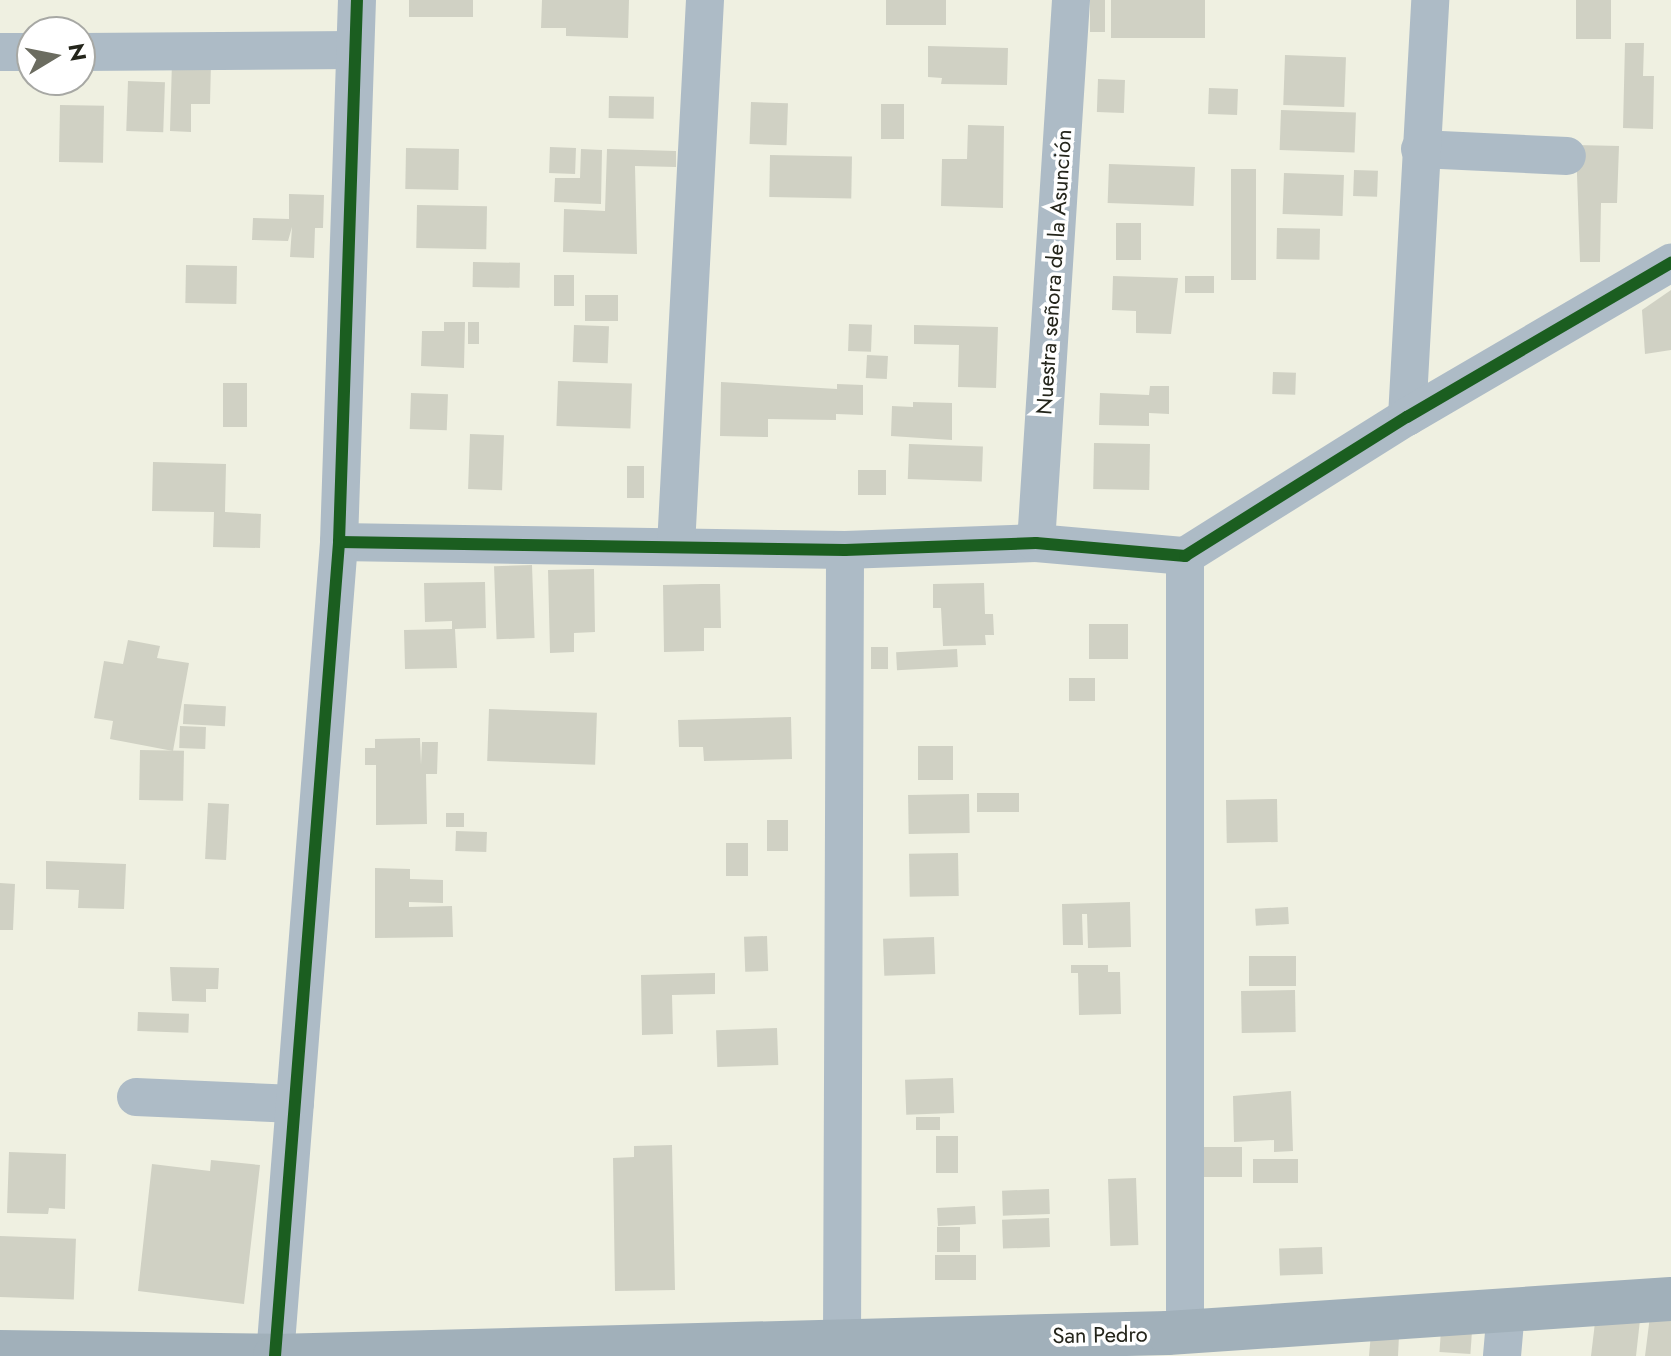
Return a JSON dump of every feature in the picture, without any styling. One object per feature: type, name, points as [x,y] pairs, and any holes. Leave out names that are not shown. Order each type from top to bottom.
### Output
[{"type":"main road","name":"San Pedro","points":[[0,1352],[275,1356],[842,1341],[1075,1346],[1185,1332],[1671,1299]]},
{"type":"street","points":[[275,1356],[339,542],[357,0]]},
{"type":"street","points":[[676,546],[705,0]]},
{"type":"street","name":"Nuestra señora de la Asunción","points":[[1036,543],[1071,0]]},
{"type":"street","points":[[1407,417],[1430,0]]},
{"type":"street","points":[[96,52],[353,50]]},
{"type":"street","points":[[1420,149],[1567,156]]},
{"type":"street","points":[[339,542],[845,550],[1036,543],[1185,556],[1407,417],[1671,263]]},
{"type":"street","points":[[842,1341],[845,550]]},
{"type":"street","points":[[1185,556],[1185,1332]]},
{"type":"street","points":[[136,1097],[295,1104]]},
{"type":"street","points":[[1502,1356],[1506,1310]]},
{"type":"building","points":[[409,0],[473,0],[473,17],[409,17]]},
{"type":"building","points":[[542,0],[629,0],[628,38],[566,36],[566,28],[541,28]]},
{"type":"building","points":[[886,0],[946,0],[946,25],[886,25]]},
{"type":"building","points":[[1090,0],[1105,0],[1105,32],[1090,32]]},
{"type":"building","points":[[1111,0],[1205,0],[1205,38],[1111,38]]},
{"type":"building","points":[[1576,0],[1611,0],[1611,39],[1576,39]]},
{"type":"building","points":[[1625,43],[1644,43],[1643,76],[1654,76],[1653,129],[1623,128]]},
{"type":"building","points":[[928,46],[1008,48],[1007,85],[941,84],[942,78],[928,77]]},
{"type":"building","points":[[1285,55],[1346,57],[1344,107],[1283,105]]},
{"type":"building","points":[[172,61],[211,62],[210,104],[191,104],[191,132],[170,131]]},
{"type":"building","points":[[1098,79],[1125,80],[1124,113],[1097,112]]},
{"type":"building","points":[[128,81],[165,82],[163,132],[126,131]]},
{"type":"building","points":[[1209,88],[1238,89],[1237,115],[1208,114]]},
{"type":"building","points":[[609,96],[654,97],[654,119],[609,118]]},
{"type":"building","points":[[751,102],[788,103],[787,145],[750,144]]},
{"type":"building","points":[[881,104],[904,104],[904,139],[881,139]]},
{"type":"building","points":[[60,105],[104,106],[103,163],[59,162]]},
{"type":"building","points":[[1281,110],[1356,113],[1355,153],[1280,150]]},
{"type":"building","points":[[968,125],[1004,126],[1003,208],[941,206],[942,159],[967,159]]},
{"type":"building","points":[[1576,145],[1619,146],[1617,203],[1601,203],[1600,262],[1580,262]]},
{"type":"building","points":[[550,147],[576,148],[575,174],[549,173]]},
{"type":"building","points":[[406,148],[459,149],[458,190],[405,189]]},
{"type":"building","points":[[581,149],[602,150],[601,204],[554,202],[555,178],[580,178]]},
{"type":"building","points":[[607,149],[676,151],[676,167],[635,166],[637,254],[563,252],[564,209],[605,211]]},
{"type":"building","points":[[770,155],[852,156],[851,198],[769,197]]},
{"type":"building","points":[[1109,164],[1195,167],[1194,206],[1108,203]]},
{"type":"building","points":[[1231,169],[1256,169],[1256,280],[1231,280]]},
{"type":"building","points":[[1354,170],[1378,171],[1377,197],[1353,196]]},
{"type":"building","points":[[1284,173],[1344,175],[1343,216],[1283,214]]},
{"type":"building","points":[[289,194],[324,195],[323,228],[315,228],[314,258],[290,257],[292,227],[288,241],[252,240],[253,218],[289,219]]},
{"type":"building","points":[[417,205],[487,206],[486,249],[416,248]]},
{"type":"building","points":[[1116,223],[1141,223],[1141,260],[1116,260]]},
{"type":"building","points":[[1277,228],[1320,229],[1319,260],[1276,259]]},
{"type":"building","points":[[473,262],[520,263],[520,288],[473,287]]},
{"type":"building","points":[[186,265],[237,266],[236,304],[185,303]]},
{"type":"building","points":[[554,275],[574,275],[574,306],[554,306]]},
{"type":"building","points":[[1113,276],[1178,278],[1171,334],[1136,333],[1136,311],[1112,310]]},
{"type":"building","points":[[1185,276],[1214,276],[1214,293],[1185,293]]},
{"type":"building","points":[[1671,290],[1671,350],[1645,354],[1642,310]]},
{"type":"building","points":[[585,295],[618,295],[618,321],[585,321]]},
{"type":"building","points":[[444,322],[465,322],[464,368],[421,366],[422,331],[444,331]]},
{"type":"building","points":[[468,322],[479,322],[479,344],[468,344]]},
{"type":"building","points":[[849,324],[872,325],[871,352],[848,351]]},
{"type":"building","points":[[574,325],[609,326],[608,363],[573,362]]},
{"type":"building","points":[[914,325],[998,327],[996,388],[958,387],[959,345],[914,344]]},
{"type":"building","points":[[867,355],[888,356],[887,379],[866,378]]},
{"type":"building","points":[[1273,372],[1296,373],[1295,395],[1272,394]]},
{"type":"building","points":[[558,381],[632,384],[630,429],[556,426]]},
{"type":"building","points":[[721,382],[837,389],[837,384],[863,385],[863,415],[836,414],[836,420],[768,419],[768,437],[720,436]]},
{"type":"building","points":[[223,383],[247,383],[247,427],[223,427]]},
{"type":"building","points":[[1150,386],[1169,386],[1169,414],[1149,413],[1149,426],[1099,425],[1100,393],[1149,395]]},
{"type":"building","points":[[411,393],[448,394],[447,430],[410,429]]},
{"type":"building","points":[[913,402],[952,403],[952,440],[891,436],[892,406],[913,407]]},
{"type":"building","points":[[470,434],[504,435],[502,490],[468,489]]},
{"type":"building","points":[[1094,443],[1150,444],[1149,490],[1093,489]]},
{"type":"building","points":[[909,444],[983,447],[982,482],[908,479]]},
{"type":"building","points":[[153,462],[226,464],[225,512],[261,514],[260,548],[213,547],[214,512],[152,511]]},
{"type":"building","points":[[627,466],[644,466],[644,498],[627,498]]},
{"type":"building","points":[[858,470],[886,470],[886,495],[858,495]]},
{"type":"building","points":[[532,565],[535,638],[497,639],[494,566]]},
{"type":"building","points":[[594,569],[595,632],[574,633],[574,652],[550,653],[548,570]]},
{"type":"building","points":[[485,582],[486,628],[455,629],[457,668],[405,669],[404,630],[452,629],[452,621],[425,622],[424,583]]},
{"type":"building","points":[[984,583],[985,614],[993,614],[994,635],[985,635],[986,645],[943,646],[941,608],[933,608],[933,584]]},
{"type":"building","points":[[720,584],[721,628],[704,628],[704,651],[664,652],[663,585]]},
{"type":"building","points":[[1089,624],[1128,624],[1128,659],[1089,659]]},
{"type":"building","points":[[128,640],[160,646],[157,658],[189,663],[173,751],[110,739],[113,721],[94,718],[104,661],[123,664]]},
{"type":"building","points":[[871,647],[888,647],[888,669],[871,669]]},
{"type":"building","points":[[957,649],[958,667],[897,670],[896,652]]},
{"type":"building","points":[[1069,678],[1095,678],[1095,701],[1069,701]]},
{"type":"building","points":[[184,704],[226,706],[225,726],[183,724]]},
{"type":"building","points":[[489,709],[597,713],[595,765],[487,761]]},
{"type":"building","points":[[791,717],[792,759],[704,761],[703,747],[679,747],[678,720]]},
{"type":"building","points":[[180,726],[206,727],[205,749],[179,748]]},
{"type":"building","points":[[420,738],[421,765],[422,742],[438,742],[437,774],[426,774],[427,824],[376,825],[376,765],[365,765],[365,748],[375,748],[375,739]]},
{"type":"building","points":[[918,746],[953,746],[953,780],[918,780]]},
{"type":"building","points":[[140,750],[184,751],[183,801],[139,800]]},
{"type":"building","points":[[977,793],[1019,793],[1019,812],[977,812]]},
{"type":"building","points":[[969,794],[970,833],[909,834],[908,795]]},
{"type":"building","points":[[1277,799],[1278,842],[1227,843],[1226,800]]},
{"type":"building","points":[[208,803],[229,804],[226,860],[205,859]]},
{"type":"building","points":[[446,813],[464,813],[464,827],[446,827]]},
{"type":"building","points":[[767,820],[788,820],[788,851],[767,851]]},
{"type":"building","points":[[456,831],[487,832],[486,852],[455,851]]},
{"type":"building","points":[[726,843],[748,843],[748,876],[726,876]]},
{"type":"building","points":[[958,853],[959,896],[910,897],[909,854]]},
{"type":"building","points":[[46,861],[126,864],[124,909],[78,908],[79,890],[46,889]]},
{"type":"building","points":[[375,868],[410,869],[410,879],[443,880],[443,903],[409,902],[409,907],[452,906],[453,937],[375,938]]},
{"type":"building","points":[[0,883],[15,884],[13,930],[0,930]]},
{"type":"building","points":[[1130,902],[1131,947],[1088,948],[1087,914],[1082,914],[1083,945],[1063,945],[1062,904]]},
{"type":"building","points":[[1288,907],[1289,924],[1256,926],[1255,909]]},
{"type":"building","points":[[767,936],[768,971],[745,972],[744,937]]},
{"type":"building","points":[[934,937],[935,974],[884,976],[883,939]]},
{"type":"building","points":[[1249,956],[1296,956],[1296,986],[1249,986]]},
{"type":"building","points":[[1071,965],[1108,965],[1108,972],[1120,972],[1121,1014],[1079,1015],[1078,973],[1071,973]]},
{"type":"building","points":[[170,967],[219,968],[218,989],[206,989],[206,1002],[172,1001]]},
{"type":"building","points":[[715,973],[715,994],[672,995],[673,1034],[642,1035],[641,975]]},
{"type":"building","points":[[1295,990],[1296,1032],[1242,1033],[1241,991]]},
{"type":"building","points":[[138,1012],[189,1014],[188,1033],[137,1031]]},
{"type":"building","points":[[777,1028],[778,1065],[717,1067],[716,1030]]},
{"type":"building","points":[[953,1078],[954,1113],[906,1115],[905,1080]]},
{"type":"building","points":[[1291,1091],[1293,1151],[1274,1152],[1274,1140],[1234,1142],[1233,1096]]},
{"type":"building","points":[[916,1117],[940,1117],[940,1130],[916,1130]]},
{"type":"building","points":[[936,1136],[958,1136],[958,1173],[936,1173]]},
{"type":"building","points":[[672,1145],[675,1290],[615,1291],[613,1158],[634,1157],[634,1146]]},
{"type":"building","points":[[1198,1147],[1242,1147],[1242,1177],[1198,1177]]},
{"type":"building","points":[[9,1152],[66,1154],[65,1209],[49,1208],[48,1214],[7,1213]]},
{"type":"building","points":[[1253,1159],[1298,1159],[1298,1183],[1253,1183]]},
{"type":"building","points":[[211,1160],[260,1165],[244,1304],[138,1291],[152,1164],[210,1171]]},
{"type":"building","points":[[1136,1178],[1138,1245],[1110,1246],[1108,1179]]},
{"type":"building","points":[[1049,1189],[1050,1214],[1003,1216],[1002,1191]]},
{"type":"building","points":[[975,1206],[976,1224],[938,1226],[937,1208]]},
{"type":"building","points":[[1049,1218],[1050,1247],[1003,1249],[1002,1220]]},
{"type":"building","points":[[937,1227],[960,1227],[960,1252],[937,1252]]},
{"type":"building","points":[[0,1236],[76,1239],[74,1300],[0,1297]]},
{"type":"building","points":[[1322,1247],[1323,1274],[1280,1275],[1279,1249]]},
{"type":"building","points":[[935,1255],[976,1255],[976,1280],[935,1280]]},
{"type":"building","points":[[1652,1300],[1671,1302],[1671,1356],[1645,1356]]},
{"type":"building","points":[[1596,1314],[1640,1320],[1636,1356],[1591,1356]]},
{"type":"building","points":[[1441,1330],[1472,1332],[1470,1354],[1439,1352]]},
{"type":"building","points":[[1371,1333],[1399,1336],[1398,1356],[1369,1356]]},
{"type":"cycle path","points":[[275,1356],[339,542],[357,0]]},
{"type":"cycle path","points":[[339,542],[845,550],[1036,543],[1185,556],[1407,417],[1671,263]]}]
